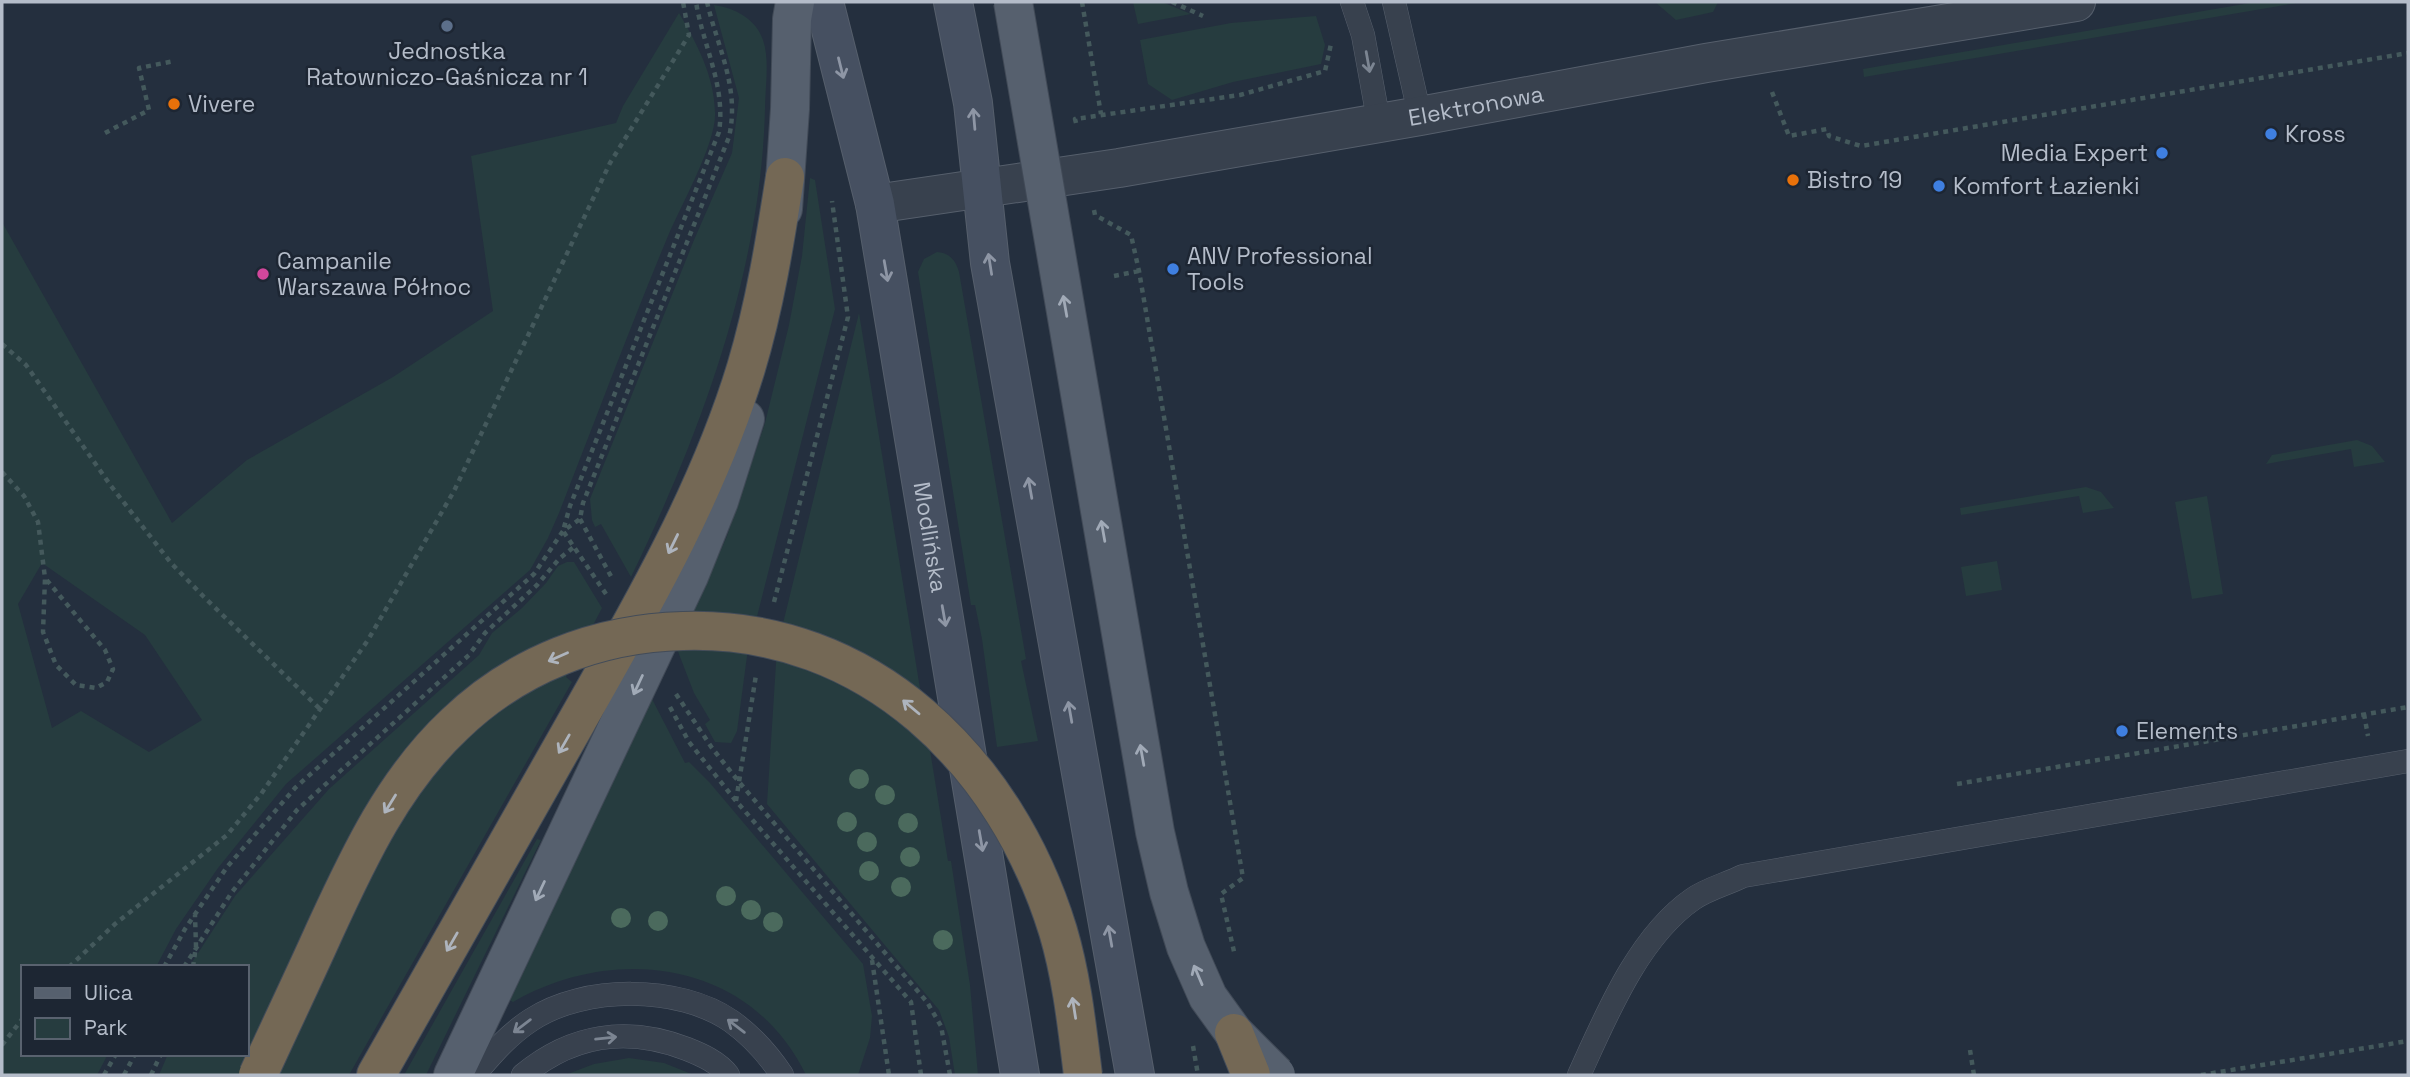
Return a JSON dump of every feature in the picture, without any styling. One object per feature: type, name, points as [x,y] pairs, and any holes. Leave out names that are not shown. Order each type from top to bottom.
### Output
[{"type":"highway","points":[[376,1075],[642,606],[700,489],[717,451],[746,368],[773,257],[785,177]]},
{"type":"highway","points":[[258,1075],[368,841],[401,785],[454,724],[506,683],[570,651],[607,640],[654,631],[706,630],[749,634],[795,645],[834,659],[905,701],[937,729],[973,767],[1006,816],[1026,854],[1058,932],[1068,972],[1083,1075]]},
{"type":"highway","points":[[1234,1032],[1251,1075]]},
{"type":"main road","points":[[453,1075],[689,576],[715,511],[740,435],[770,312],[782,229],[795,2]]},
{"type":"main road","name":"Modlińska","points":[[824,2],[875,204],[1020,1075]]},
{"type":"main road","points":[[953,2],[973,103],[990,263],[1135,1075]]},
{"type":"main road","points":[[1013,2],[1155,832],[1169,892],[1186,947],[1208,997],[1234,1032],[1276,1075]]},
{"type":"street","name":"Elektronowa","points":[[875,204],[1119,168],[1706,63],[2076,2]]},
{"type":"lane","points":[[1352,2],[1363,35],[1379,123]]},
{"type":"lane","points":[[1394,2],[1420,116]]},
{"type":"lane","points":[[1579,1075],[1614,997],[1655,935],[1693,899],[1743,876],[2408,761]]},
{"type":"lane","points":[[474,1075],[502,1041],[533,1018],[566,1003],[628,993],[668,997],[699,1005],[729,1020],[754,1040],[782,1075]]},
{"type":"lane","points":[[523,1075],[540,1061],[565,1047],[598,1038],[634,1036],[666,1041],[703,1055],[728,1075]]},
{"type":"path","points":[[71,965],[115,924],[227,835],[261,794],[368,640],[454,491],[610,163],[690,35],[683,2]]},
{"type":"path","points":[[165,965],[227,867],[295,789],[534,574],[562,531],[719,132],[721,98],[695,2]]},
{"type":"path","points":[[613,580],[580,519],[583,503],[729,137],[733,115],[733,94],[707,2]]},
{"type":"path","points":[[1082,2],[1101,114]]},
{"type":"path","points":[[1172,2],[1203,16]]},
{"type":"path","points":[[1238,968],[1221,894],[1243,878],[1139,271],[1131,235],[1095,215],[1075,119],[1240,95],[1325,71],[1331,44],[1363,35]]},
{"type":"path","points":[[1774,97],[1789,136],[1826,129],[1829,136],[1861,146],[2408,52]]},
{"type":"path","points":[[106,133],[149,110],[139,68],[174,61]]},
{"type":"path","points":[[772,612],[848,317],[830,190]]},
{"type":"path","points":[[1114,276],[1139,271]]},
{"type":"path","points":[[2,344],[26,366],[111,486],[172,563],[321,710]]},
{"type":"path","points":[[2,472],[24,496],[38,522],[46,578],[43,632],[56,665],[76,685],[96,688],[107,682],[113,669],[105,650],[46,578]]},
{"type":"path","points":[[562,531],[580,519]]},
{"type":"path","points":[[562,531],[575,546],[610,600]]},
{"type":"path","points":[[185,965],[232,892],[297,810],[469,655],[485,633],[575,546]]},
{"type":"path","points":[[736,800],[758,666]]},
{"type":"path","points":[[672,688],[712,748],[739,782],[927,1002],[941,1026],[950,1075]]},
{"type":"path","points":[[669,706],[689,742],[736,800],[911,1002],[921,1075]]},
{"type":"path","points":[[1957,784],[2408,707]]},
{"type":"path","points":[[2364,714],[2368,737]]},
{"type":"path","points":[[193,965],[195,914]]},
{"type":"path","points":[[872,959],[890,1075]]},
{"type":"path","points":[[2,1045],[21,1021]]},
{"type":"path","points":[[2202,1075],[2408,1041]]},
{"type":"path","points":[[1193,1042],[1198,1075]]},
{"type":"path","points":[[1970,1050],[1974,1075]]},
{"type":"path","points":[[104,1075],[115,1056]]},
{"type":"path","points":[[124,1075],[134,1056]]},
{"type":"path","points":[[151,1075],[160,1056]]},
{"type":"green space","points":[[1133,2],[1162,2],[1191,14],[1138,24]]},
{"type":"green space","points":[[1655,2],[1718,2],[1713,12],[1676,20]]},
{"type":"green space","points":[[2256,2],[2302,2],[1864,77],[1863,69]]},
{"type":"green space","points":[[714,5],[730,9],[750,20],[763,40],[767,74],[761,170],[752,230],[723,350],[681,466],[631,577],[601,524],[595,527],[590,499],[694,240],[732,153],[739,98]]},
{"type":"green space","points":[[679,13],[698,48],[711,85],[715,112],[710,140],[654,270],[559,513],[530,570],[286,784],[218,868],[176,929],[157,965],[21,965],[21,1056],[107,1056],[97,1075],[2,1075],[2,222],[172,523],[247,460],[393,377],[493,311],[471,156],[616,123],[623,106]],"holes":[[[42,563],[145,635],[202,720],[149,752],[81,711],[52,728],[18,604]]]},
{"type":"green space","points":[[1316,16],[1325,45],[1321,64],[1233,82],[1172,100],[1148,84],[1140,40],[1231,23]]},
{"type":"green space","points":[[810,178],[815,180],[835,309],[747,656],[737,731],[731,743],[715,742],[705,724],[710,720],[694,693],[677,649],[727,536],[765,423],[789,325],[802,256]]},
{"type":"green space","points":[[937,252],[952,258],[959,272],[1026,659],[1021,661],[1038,741],[997,747],[982,639],[975,605],[971,605],[918,272],[924,259]]},
{"type":"green space","points":[[859,313],[948,861],[951,861],[970,985],[978,1075],[955,1075],[949,1037],[939,1010],[767,804],[777,648]]},
{"type":"green space","points":[[2357,440],[2372,446],[2385,462],[2354,467],[2351,449],[2266,464],[2272,455]]},
{"type":"green space","points":[[2086,487],[2101,492],[2114,508],[2083,513],[2079,496],[1961,515],[1960,508]]},
{"type":"green space","points":[[2207,496],[2223,594],[2192,599],[2175,502]]},
{"type":"green space","points":[[1997,561],[2002,590],[1966,596],[1961,567]]},
{"type":"green space","points":[[574,562],[602,608],[566,677],[572,682],[349,1075],[159,1075],[167,1056],[248,1056],[248,965],[190,965],[235,896],[329,789],[479,655],[492,633],[522,608],[558,566]]},
{"type":"green space","points":[[651,697],[685,763],[689,762],[710,783],[863,964],[872,1016],[870,1038],[858,1075],[806,1075],[782,1037],[752,1007],[716,986],[678,974],[636,969],[594,972],[553,984],[513,1002],[505,997]]},
{"type":"green space","points":[[537,839],[541,840],[426,1075],[404,1075]]},
{"type":"green space","points":[[629,1058],[664,1063],[694,1075],[565,1075],[594,1064]]},
{"type":"place","name":"Jednostka Ratowniczo-Gaśnicza nr 1","points":[[447,26]]},
{"type":"place","name":"Vivere","points":[[174,104]]},
{"type":"place","name":"Kross","points":[[2271,134]]},
{"type":"place","name":"Media Expert","points":[[2162,153]]},
{"type":"place","name":"Bistro 19","points":[[1793,180]]},
{"type":"place","name":"Komfort Łazienki","points":[[1939,186]]},
{"type":"place","name":"ANV Professional Tools","points":[[1173,269]]},
{"type":"place","name":"Campanile Warszawa Północ","points":[[263,274]]},
{"type":"place","name":"Elements","points":[[2122,731]]}]
